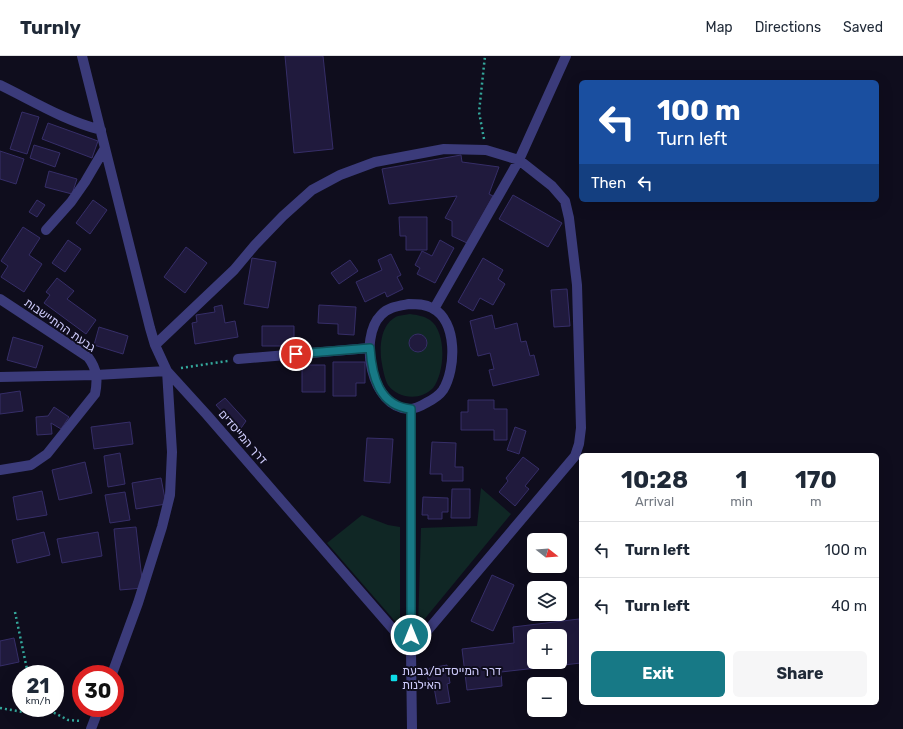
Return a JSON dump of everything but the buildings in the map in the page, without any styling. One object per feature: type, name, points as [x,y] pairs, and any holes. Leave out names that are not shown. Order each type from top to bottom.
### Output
[{"type":"street","name":"דרך המייסדים","points":[[82,56],[155,345],[167,371],[411,650]]},
{"type":"street","points":[[434,309],[519,160],[566,56]]},
{"type":"street","points":[[0,84],[68,120],[101,130]]},
{"type":"street","points":[[46,230],[71,202],[105,148]]},
{"type":"street","points":[[155,345],[234,270],[255,245],[283,216],[312,190],[340,175],[375,162],[444,149],[486,150],[519,160],[552,186],[565,202],[570,218],[577,285],[581,428],[579,444],[575,456],[411,650]]},
{"type":"street","name":"גבעת ההתיישבות","points":[[0,299],[88,357],[95,367],[97,386],[95,394],[47,454],[31,465],[0,470]]},
{"type":"street","points":[[408,304],[421,304],[434,309],[446,320],[450,330],[452,355],[447,383],[442,392],[422,406],[411,409],[396,406],[380,391],[371,366],[370,335],[374,324],[382,314],[392,307],[408,304]]},
{"type":"street","points":[[238,359],[370,348]]},
{"type":"street","points":[[0,377],[96,375],[167,371],[172,452],[170,495],[138,603],[115,665]]},
{"type":"street","points":[[411,409],[412,729]]},
{"type":"street","points":[[91,729],[95,719]]},
{"type":"path","points":[[484,56],[479,112],[486,150]]},
{"type":"path","points":[[167,371],[238,359]]},
{"type":"path","points":[[15,612],[26,665]]},
{"type":"path","points":[[0,708],[12,710]]},
{"type":"path","points":[[62,717],[68,720],[86,721],[95,719]]},
{"type":"green space","points":[[410,314],[418,315],[430,320],[436,326],[442,343],[442,363],[440,373],[433,388],[422,395],[410,397],[403,396],[392,390],[388,385],[384,375],[381,358],[381,344],[387,324],[398,316]]},
{"type":"green space","points":[[481,488],[511,514],[418,627],[421,528],[477,526]]},
{"type":"green space","points":[[362,515],[388,525],[400,527],[400,627],[327,543]]},
{"type":"place","name":"דרך המייסדים/גבעת האילנות","points":[[394,678]]},
{"type":"route","points":[[296,354],[370,348],[371,366],[380,391],[396,406],[411,409],[411,635]]}]
